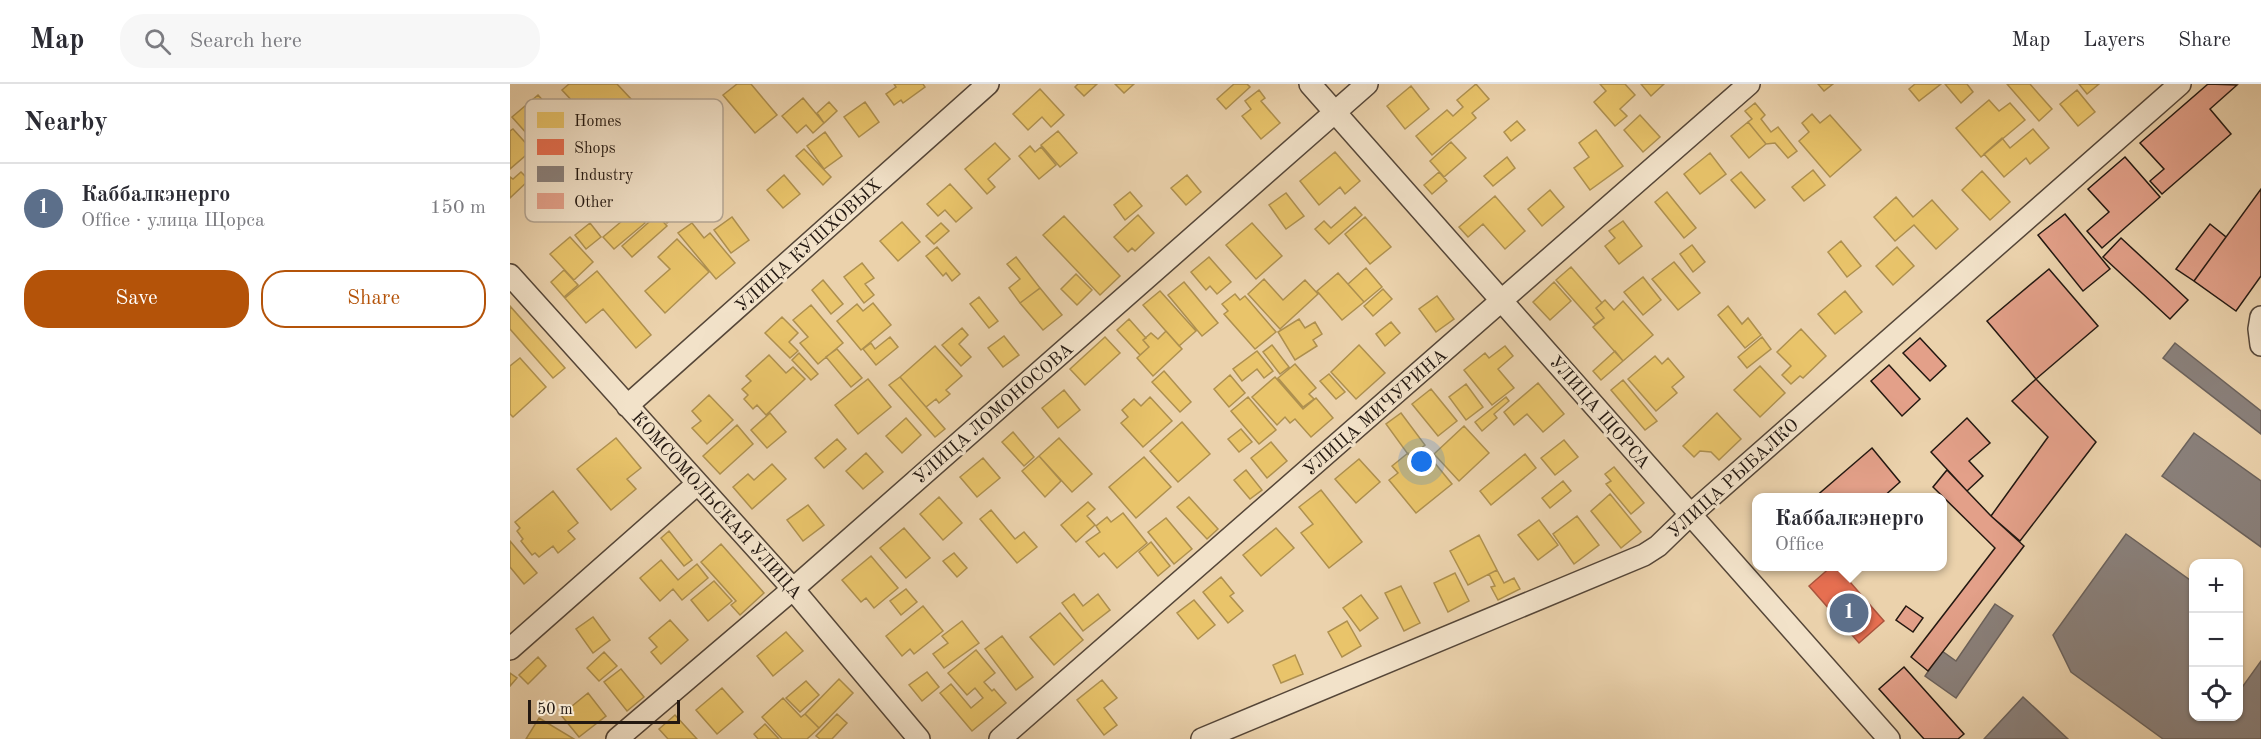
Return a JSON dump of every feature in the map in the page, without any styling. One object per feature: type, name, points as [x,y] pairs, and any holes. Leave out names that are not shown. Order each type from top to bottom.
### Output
[{"type":"street","name":"УЛИЦА КУШХОВЫХ","points":[[627,406],[988,84]]},
{"type":"street","name":"УЛИЦА ЩОРСА","points":[[1310,84],[1889,739]]},
{"type":"street","name":"УЛИЦА ЛОМОНОСОВА","points":[[617,739],[793,589],[1367,84]]},
{"type":"street","name":"УЛИЦА МИЧУРИНА","points":[[1000,739],[1749,84]]},
{"type":"street","name":"УЛИЦА РЫБАЛКО","points":[[1202,739],[1644,555],[1658,546],[1690,514],[2180,84]]},
{"type":"street","name":"КОМСОМОЛЬСКАЯ УЛИЦА","points":[[510,275],[793,589],[919,739]]},
{"type":"street","points":[[2261,317],[2259,329],[2261,345]]},
{"type":"street","points":[[510,649],[697,484]]},
{"type":"building: Homes","points":[[569,84],[617,84],[631,99],[570,99],[562,90]]},
{"type":"building: Homes","points":[[737,84],[751,84],[777,115],[755,133],[723,95]]},
{"type":"building: Homes","points":[[894,84],[923,84],[925,87],[903,103],[901,100],[894,105],[886,94],[896,87]]},
{"type":"building: Homes","points":[[1078,84],[1097,84],[1084,96],[1075,87]]},
{"type":"building: Homes","points":[[1115,84],[1134,84],[1124,93]]},
{"type":"building: Homes","points":[[1234,84],[1247,84],[1250,87],[1226,109],[1217,99]]},
{"type":"building: Homes","points":[[1476,84],[1489,99],[1472,113],[1476,118],[1432,155],[1416,136],[1447,110],[1453,116],[1463,107],[1457,100]]},
{"type":"building: Homes","points":[[1600,84],[1625,84],[1635,95],[1620,109],[1627,116],[1615,126],[1594,102],[1606,91]]},
{"type":"building: Homes","points":[[1641,84],[1664,84],[1651,96]]},
{"type":"building: Homes","points":[[1818,84],[1833,84],[1824,91]]},
{"type":"building: Homes","points":[[1915,84],[1941,84],[1919,101],[1909,89]]},
{"type":"building: Homes","points":[[1945,84],[1967,84],[1973,92],[1961,103]]},
{"type":"building: Homes","points":[[2007,84],[2030,84],[2052,109],[2039,121]]},
{"type":"building: Homes","points":[[2079,84],[2099,84],[2087,94]]},
{"type":"building: Homes","points":[[1411,86],[1429,109],[1405,129],[1387,106]]},
{"type":"building: Homes","points":[[1040,89],[1064,115],[1051,127],[1042,117],[1028,130],[1013,114]]},
{"type":"building: Homes","points":[[1259,90],[1265,98],[1261,101],[1280,123],[1261,139],[1242,116],[1251,109],[1245,101]]},
{"type":"building: Homes","points":[[2077,90],[2095,112],[2078,126],[2060,104]]},
{"type":"building: Homes","points":[[803,98],[824,123],[813,133],[806,125],[797,133],[782,116]]},
{"type":"building: Homes","points":[[1989,100],[1999,111],[2010,103],[2025,120],[1981,157],[1956,128]]},
{"type":"building: Homes","points":[[829,102],[837,111],[824,123],[817,113]]},
{"type":"building: Homes","points":[[865,102],[879,122],[859,137],[844,117]]},
{"type":"building: Homes","points":[[1755,103],[1765,115],[1761,119],[1771,132],[1778,127],[1797,151],[1788,158],[1775,143],[1766,144],[1748,122],[1752,119],[1745,111]]},
{"type":"building: Homes","points":[[525,106],[525,132],[512,117]]},
{"type":"building: Homes","points":[[1812,114],[1820,123],[1830,115],[1861,150],[1830,177],[1799,141],[1809,132],[1802,123]]},
{"type":"building: Homes","points":[[1640,115],[1660,137],[1643,152],[1624,130]]},
{"type":"building: Homes","points":[[1517,121],[1525,130],[1511,141],[1504,132]]},
{"type":"building: Homes","points":[[1748,122],[1766,144],[1749,158],[1731,136]]},
{"type":"building: Homes","points":[[513,129],[525,142],[525,156],[510,169],[510,131]]},
{"type":"building: Homes","points":[[2033,129],[2049,148],[2030,164],[2026,158],[2004,177],[1984,154],[2002,138],[2010,148]]},
{"type":"building: Homes","points":[[1596,130],[1623,166],[1590,190],[1574,168],[1589,157],[1579,143]]},
{"type":"building: Homes","points":[[1058,131],[1077,153],[1060,167],[1041,145]]},
{"type":"building: Homes","points":[[825,132],[842,156],[824,169],[807,146]]},
{"type":"building: Homes","points":[[1451,142],[1466,158],[1444,177],[1430,161]]},
{"type":"building: Homes","points":[[995,143],[1010,159],[988,179],[995,187],[987,194],[965,169]]},
{"type":"building: Homes","points":[[1030,146],[1035,152],[1041,147],[1056,165],[1039,179],[1019,156]]},
{"type":"building: Homes","points":[[804,149],[831,177],[823,185],[796,156]]},
{"type":"building: Homes","points":[[1335,152],[1360,181],[1345,194],[1340,187],[1319,205],[1300,181]]},
{"type":"building: Homes","points":[[1710,153],[1726,174],[1700,194],[1684,174]]},
{"type":"building: Homes","points":[[1507,157],[1515,168],[1493,186],[1484,176]]},
{"type":"building: Homes","points":[[1813,170],[1825,185],[1804,201],[1792,187]]},
{"type":"building: Homes","points":[[1982,171],[2010,202],[1990,220],[1962,190]]},
{"type":"building: Homes","points":[[521,172],[525,176],[525,184],[510,198],[510,177],[513,179]]},
{"type":"building: Homes","points":[[1439,172],[1447,181],[1432,194],[1424,185]]},
{"type":"building: Homes","points":[[1741,172],[1765,200],[1755,208],[1731,180]]},
{"type":"building: Homes","points":[[784,175],[800,194],[783,208],[767,190]]},
{"type":"building: Homes","points":[[1187,175],[1201,192],[1186,205],[1171,188]]},
{"type":"building: Homes","points":[[950,184],[972,208],[956,222],[945,210],[938,216],[927,204]]},
{"type":"building: Homes","points":[[1550,190],[1564,207],[1542,226],[1528,209]]},
{"type":"building: Homes","points":[[1130,192],[1142,206],[1125,220],[1114,205]]},
{"type":"building: Homes","points":[[1667,192],[1696,228],[1684,238],[1655,202]]},
{"type":"building: Homes","points":[[1286,193],[1304,216],[1286,229],[1269,205]]},
{"type":"building: Homes","points":[[1495,196],[1525,231],[1505,249],[1483,224],[1468,237],[1459,227]]},
{"type":"building: Homes","points":[[1896,197],[1913,217],[1932,200],[1958,229],[1936,249],[1914,225],[1895,241],[1874,217]]},
{"type":"building: Homes","points":[[1355,207],[1362,215],[1329,244],[1315,229],[1324,221],[1331,228]]},
{"type":"building: Homes","points":[[1138,215],[1154,233],[1135,251],[1132,248],[1128,252],[1114,237]]},
{"type":"building: Homes","points":[[1064,216],[1120,276],[1100,295],[1043,235]]},
{"type":"building: Homes","points":[[732,217],[749,240],[731,253],[714,230]]},
{"type":"building: Homes","points":[[1365,217],[1391,247],[1370,264],[1345,234]]},
{"type":"building: Homes","points":[[1623,221],[1642,246],[1619,264],[1605,246],[1615,238],[1609,231]]},
{"type":"building: Homes","points":[[621,222],[645,223],[614,249],[603,237]]},
{"type":"building: Homes","points":[[649,222],[663,222],[667,226],[632,257],[622,246]]},
{"type":"building: Homes","points":[[902,222],[920,242],[898,261],[880,241]]},
{"type":"building: Homes","points":[[590,223],[601,237],[586,249],[575,235]]},
{"type":"building: Homes","points":[[692,223],[704,238],[710,233],[735,263],[716,279],[678,233]]},
{"type":"building: Homes","points":[[941,223],[949,231],[934,244],[926,236]]},
{"type":"building: Homes","points":[[1252,223],[1282,256],[1256,279],[1226,245]]},
{"type":"building: Homes","points":[[570,237],[593,262],[574,280],[550,254]]},
{"type":"building: Homes","points":[[677,239],[709,272],[665,313],[645,291],[670,269],[658,257]]},
{"type":"building: Homes","points":[[1841,241],[1861,266],[1847,277],[1828,252]]},
{"type":"building: Homes","points":[[1692,245],[1705,262],[1693,272],[1680,254]]},
{"type":"building: Homes","points":[[937,247],[960,274],[952,281],[946,273],[943,276],[926,256]]},
{"type":"building: Homes","points":[[1897,247],[1914,266],[1893,285],[1876,266]]},
{"type":"building: Homes","points":[[1016,257],[1040,288],[1020,303],[1009,288],[1020,279],[1007,264]]},
{"type":"building: Homes","points":[[1209,257],[1231,282],[1217,294],[1210,286],[1206,290],[1191,272]]},
{"type":"building: Homes","points":[[1674,262],[1700,293],[1678,310],[1652,279]]},
{"type":"building: Homes","points":[[862,263],[874,278],[865,284],[874,295],[864,303],[844,277]]},
{"type":"building: Homes","points":[[1571,267],[1602,303],[1596,308],[1604,318],[1595,324],[1556,280]]},
{"type":"building: Homes","points":[[1366,268],[1382,287],[1364,302],[1348,284]]},
{"type":"building: Homes","points":[[564,270],[578,285],[564,297],[551,282]]},
{"type":"building: Homes","points":[[597,271],[651,335],[636,348],[603,309],[586,323],[565,298]]},
{"type":"building: Homes","points":[[1338,273],[1364,302],[1342,320],[1317,291]]},
{"type":"building: Homes","points":[[1076,274],[1092,290],[1077,305],[1061,289]]},
{"type":"building: Homes","points":[[1643,277],[1661,300],[1643,315],[1624,292]]},
{"type":"building: Homes","points":[[1264,279],[1283,300],[1305,280],[1318,294],[1280,329],[1248,294]]},
{"type":"building: Homes","points":[[823,280],[843,304],[831,314],[812,290]]},
{"type":"building: Homes","points":[[1184,282],[1218,323],[1202,336],[1168,295]]},
{"type":"building: Homes","points":[[1554,282],[1571,301],[1550,320],[1533,302]]},
{"type":"building: Homes","points":[[1040,288],[1062,315],[1043,330],[1020,303]]},
{"type":"building: Homes","points":[[1383,289],[1392,299],[1373,316],[1364,306]]},
{"type":"building: Homes","points":[[1160,291],[1196,331],[1179,346],[1143,305]]},
{"type":"building: Homes","points":[[1845,291],[1862,312],[1835,334],[1818,314]]},
{"type":"building: Homes","points":[[1235,294],[1240,300],[1245,296],[1276,332],[1255,349],[1224,314],[1228,311],[1222,304]]},
{"type":"building: Homes","points":[[1437,296],[1454,319],[1436,332],[1419,309]]},
{"type":"building: Homes","points":[[979,297],[998,321],[989,328],[970,304]]},
{"type":"building: Homes","points":[[1605,300],[1614,310],[1623,301],[1653,335],[1623,361],[1593,327],[1604,318],[1596,308]]},
{"type":"building: Homes","points":[[873,303],[891,325],[861,350],[837,321],[857,304],[863,311]]},
{"type":"building: Homes","points":[[811,305],[843,343],[818,364],[800,343],[808,337],[793,320]]},
{"type":"building: Homes","points":[[510,306],[565,368],[553,378],[510,329]]},
{"type":"building: Homes","points":[[1728,306],[1742,324],[1748,318],[1761,335],[1745,348],[1718,315]]},
{"type":"building: Homes","points":[[782,317],[798,333],[789,342],[798,351],[790,358],[765,333]]},
{"type":"building: Homes","points":[[1129,319],[1146,338],[1143,340],[1149,347],[1140,355],[1117,330]]},
{"type":"building: Homes","points":[[1299,319],[1305,328],[1315,322],[1322,334],[1313,340],[1317,346],[1295,360],[1278,332]]},
{"type":"building: Homes","points":[[1391,322],[1400,333],[1385,346],[1376,334]]},
{"type":"building: Homes","points":[[962,328],[968,335],[959,344],[971,357],[961,366],[942,345]]},
{"type":"building: Homes","points":[[1801,329],[1826,356],[1803,378],[1800,376],[1791,384],[1782,375],[1791,366],[1777,352]]},
{"type":"building: Homes","points":[[1166,331],[1182,349],[1153,376],[1137,358],[1149,347],[1143,340],[1151,333],[1158,339]]},
{"type":"building: Homes","points":[[1004,336],[1019,355],[1003,367],[988,348]]},
{"type":"building: Homes","points":[[890,337],[898,347],[876,365],[863,349],[871,343],[875,349]]},
{"type":"building: Homes","points":[[1105,337],[1120,353],[1085,385],[1070,369]]},
{"type":"building: Homes","points":[[1762,337],[1771,349],[1747,368],[1738,357]]},
{"type":"building: Homes","points":[[1272,345],[1289,367],[1280,374],[1263,352]]},
{"type":"building: Homes","points":[[1359,345],[1385,373],[1356,399],[1331,372]]},
{"type":"building: Homes","points":[[935,346],[962,376],[946,390],[950,394],[939,403],[936,399],[926,407],[900,377]]},
{"type":"building: Homes","points":[[1505,346],[1513,356],[1498,369],[1514,388],[1492,405],[1464,370],[1485,353],[1489,358]]},
{"type":"building: Homes","points":[[837,349],[862,378],[851,387],[826,357]]},
{"type":"building: Homes","points":[[1257,351],[1273,371],[1264,378],[1257,369],[1242,381],[1233,369]]},
{"type":"building: Homes","points":[[1615,351],[1623,361],[1601,380],[1593,371]]},
{"type":"building: Homes","points":[[799,353],[818,374],[811,380],[792,360]]},
{"type":"building: Homes","points":[[769,355],[786,373],[793,367],[805,379],[766,415],[757,405],[753,409],[744,399],[748,395],[742,389],[751,381],[746,376]]},
{"type":"building: Homes","points":[[1655,356],[1662,364],[1668,358],[1684,377],[1672,387],[1677,393],[1656,411],[1628,379]]},
{"type":"building: Homes","points":[[520,358],[546,387],[513,417],[510,414],[510,366]]},
{"type":"building: Homes","points":[[1295,364],[1316,388],[1309,394],[1314,399],[1303,407],[1278,378]]},
{"type":"building: Homes","points":[[1760,366],[1785,393],[1760,417],[1734,390]]},
{"type":"building: Homes","points":[[1164,371],[1191,402],[1180,412],[1152,382]]},
{"type":"building: Homes","points":[[1329,374],[1345,392],[1336,399],[1320,381]]},
{"type":"building: Homes","points":[[1230,375],[1245,393],[1229,407],[1214,389]]},
{"type":"building: Homes","points":[[900,377],[945,429],[935,437],[889,385]]},
{"type":"building: Homes","points":[[1275,377],[1303,409],[1316,398],[1333,418],[1311,437],[1295,419],[1290,423],[1285,417],[1277,425],[1252,397]]},
{"type":"building: Homes","points":[[868,379],[891,407],[858,434],[835,405]]},
{"type":"building: Homes","points":[[1623,380],[1657,421],[1645,430],[1611,390]]},
{"type":"building: Homes","points":[[1538,383],[1564,414],[1543,432],[1527,414],[1514,425],[1504,412]]},
{"type":"building: Homes","points":[[1466,384],[1483,407],[1466,420],[1449,397]]},
{"type":"building: Homes","points":[[1431,389],[1457,421],[1438,436],[1412,404]]},
{"type":"building: Homes","points":[[1064,390],[1080,410],[1058,428],[1042,408]]},
{"type":"building: Homes","points":[[709,395],[733,420],[707,444],[692,428],[701,421],[692,411]]},
{"type":"building: Homes","points":[[1150,397],[1172,421],[1143,447],[1121,423],[1128,417],[1122,410],[1134,399],[1141,406]]},
{"type":"building: Homes","points":[[1248,397],[1276,430],[1259,444],[1231,411]]},
{"type":"building: Homes","points":[[1506,397],[1509,401],[1494,414],[1497,418],[1482,431],[1475,422]]},
{"type":"building: Homes","points":[[770,413],[786,432],[767,448],[751,430]]},
{"type":"building: Homes","points":[[1401,413],[1425,445],[1410,457],[1386,424]]},
{"type":"building: Homes","points":[[1717,413],[1741,439],[1719,460],[1711,452],[1700,451],[1694,457],[1683,446]]},
{"type":"building: Homes","points":[[906,418],[921,435],[902,453],[886,436]]},
{"type":"building: Homes","points":[[1182,422],[1210,454],[1178,482],[1150,451]]},
{"type":"building: Homes","points":[[737,425],[753,444],[720,474],[703,456]]},
{"type":"building: Homes","points":[[1464,426],[1489,453],[1459,481],[1434,454]]},
{"type":"building: Homes","points":[[1241,429],[1252,442],[1239,452],[1228,439]]},
{"type":"building: Homes","points":[[1013,432],[1034,457],[1024,466],[1002,442]]},
{"type":"building: Homes","points":[[616,438],[641,468],[627,479],[636,489],[611,510],[577,469]]},
{"type":"building: Homes","points":[[1059,438],[1092,474],[1072,492],[1039,456]]},
{"type":"building: Homes","points":[[837,439],[846,449],[824,468],[815,458]]},
{"type":"building: Homes","points":[[1564,440],[1578,457],[1555,475],[1541,458]]},
{"type":"building: Homes","points":[[1271,442],[1287,461],[1267,478],[1251,458]]},
{"type":"building: Homes","points":[[1425,451],[1452,484],[1416,513],[1389,480],[1398,473],[1392,466],[1408,453],[1414,461]]},
{"type":"building: Homes","points":[[866,453],[883,472],[863,489],[846,471]]},
{"type":"building: Homes","points":[[1525,454],[1536,468],[1491,505],[1480,491]]},
{"type":"building: Homes","points":[[1039,456],[1061,481],[1045,497],[1022,471]]},
{"type":"building: Homes","points":[[1144,457],[1171,487],[1136,518],[1109,487]]},
{"type":"building: Homes","points":[[983,458],[1000,478],[977,497],[960,477]]},
{"type":"building: Homes","points":[[1359,459],[1380,482],[1356,503],[1335,479]]},
{"type":"building: Homes","points":[[772,464],[786,479],[752,509],[733,487],[748,474],[754,480]]},
{"type":"building: Homes","points":[[1614,467],[1644,503],[1631,514],[1606,484],[1611,481],[1605,474]]},
{"type":"building: Homes","points":[[1246,470],[1262,490],[1250,499],[1234,480]]},
{"type":"building: Homes","points":[[1563,481],[1571,491],[1550,508],[1542,498]]},
{"type":"building: Homes","points":[[1321,490],[1362,542],[1329,568],[1301,533],[1313,524],[1299,507]]},
{"type":"building: Homes","points":[[553,491],[578,523],[568,531],[575,539],[558,553],[553,546],[539,557],[535,553],[532,555],[521,541],[523,539],[517,531],[520,528],[515,522]]},
{"type":"building: Homes","points":[[1610,494],[1641,532],[1621,548],[1591,511]]},
{"type":"building: Homes","points":[[939,497],[962,523],[943,540],[920,514]]},
{"type":"building: Homes","points":[[1189,497],[1218,529],[1207,539],[1177,507]]},
{"type":"building: Homes","points":[[1088,502],[1095,509],[1087,516],[1095,525],[1076,542],[1061,525]]},
{"type":"building: Homes","points":[[808,505],[824,525],[803,541],[787,520]]},
{"type":"building: Homes","points":[[991,510],[1015,539],[1024,532],[1037,547],[1017,563],[980,519]]},
{"type":"building: Homes","points":[[1123,513],[1147,543],[1117,568],[1104,553],[1099,557],[1086,542],[1100,532],[1096,526],[1107,517],[1111,522]]},
{"type":"building: Homes","points":[[1577,516],[1599,545],[1574,564],[1553,534]]},
{"type":"building: Homes","points":[[1166,518],[1192,549],[1174,564],[1148,532]]},
{"type":"building: Homes","points":[[1539,520],[1558,545],[1538,560],[1518,535]]},
{"type":"building: Homes","points":[[904,528],[930,558],[906,578],[880,548]]},
{"type":"building: Homes","points":[[1276,528],[1294,548],[1261,576],[1243,555]]},
{"type":"building: Homes","points":[[669,531],[692,560],[684,566],[661,538]]},
{"type":"building: Homes","points":[[1479,535],[1497,570],[1468,585],[1450,551]]},
{"type":"building: Homes","points":[[510,541],[537,573],[524,584],[510,567]]},
{"type":"building: Homes","points":[[1151,542],[1170,566],[1158,576],[1139,552]]},
{"type":"building: Homes","points":[[721,544],[764,593],[740,615],[731,605],[736,601],[701,562]]},
{"type":"building: Homes","points":[[954,553],[967,568],[957,577],[943,561]]},
{"type":"building: Homes","points":[[871,556],[898,588],[874,608],[866,598],[861,602],[842,580]]},
{"type":"building: Homes","points":[[661,560],[678,580],[697,564],[708,578],[682,600],[673,589],[660,601],[640,578]]},
{"type":"building: Homes","points":[[1497,570],[1504,583],[1514,578],[1520,589],[1498,600],[1491,587],[1495,586],[1489,574]]},
{"type":"building: Homes","points":[[1455,573],[1469,601],[1448,612],[1434,583]]},
{"type":"building: Homes","points":[[1221,577],[1234,593],[1230,596],[1243,611],[1228,623],[1203,592]]},
{"type":"building: Homes","points":[[714,581],[732,601],[708,621],[691,600]]},
{"type":"building: Homes","points":[[1401,586],[1420,623],[1404,631],[1385,593]]},
{"type":"building: Homes","points":[[906,589],[917,602],[901,615],[890,601]]},
{"type":"building: Homes","points":[[1074,594],[1083,606],[1098,594],[1110,610],[1083,631],[1062,603]]},
{"type":"building: Homes","points":[[1361,595],[1378,618],[1360,631],[1343,608]]},
{"type":"building: Homes","points":[[1194,600],[1215,625],[1198,639],[1177,613]]},
{"type":"building: Homes","points":[[923,606],[943,631],[914,654],[910,649],[902,656],[886,636]]},
{"type":"building: Homes","points":[[1060,613],[1083,640],[1054,665],[1030,637]]},
{"type":"building: Homes","points":[[593,617],[610,640],[593,653],[576,629]]},
{"type":"building: Homes","points":[[670,620],[688,640],[661,664],[651,652],[657,647],[649,638]]},
{"type":"building: Homes","points":[[962,621],[979,643],[944,668],[933,654],[948,643],[942,636]]},
{"type":"building: Homes","points":[[1347,621],[1361,646],[1342,657],[1328,632]]},
{"type":"building: Homes","points":[[786,632],[803,651],[773,676],[757,656]]},
{"type":"building: Homes","points":[[1002,636],[1033,677],[1016,690],[985,649]]},
{"type":"building: Homes","points":[[976,650],[995,673],[984,682],[992,691],[994,689],[1006,703],[972,731],[940,693],[951,684],[971,708],[983,698],[975,688],[967,695],[948,673]]},
{"type":"building: Homes","points":[[604,652],[617,666],[599,681],[587,668]]},
{"type":"building: Homes","points":[[1295,655],[1303,674],[1281,683],[1273,665]]},
{"type":"building: Homes","points":[[538,657],[546,666],[528,684],[519,675]]},
{"type":"building: Homes","points":[[621,669],[644,697],[627,711],[604,682]]},
{"type":"building: Homes","points":[[927,672],[939,687],[922,701],[909,685]]},
{"type":"building: Homes","points":[[510,673],[517,678],[510,686]]},
{"type":"building: Homes","points":[[839,679],[853,693],[819,728],[805,714]]},
{"type":"building: Homes","points":[[1102,680],[1117,698],[1104,708],[1117,725],[1104,735],[1077,700]]},
{"type":"building: Homes","points":[[806,681],[819,695],[800,712],[786,698]]},
{"type":"building: Homes","points":[[722,688],[743,712],[717,734],[696,710]]},
{"type":"building: Homes","points":[[588,693],[606,716],[579,737],[561,715]]},
{"type":"building: Homes","points":[[783,698],[801,717],[805,714],[819,728],[807,739],[782,739],[762,717]]},
{"type":"building: Homes","points":[[837,714],[847,723],[832,739],[820,739],[816,736]]},
{"type":"building: Homes","points":[[675,715],[697,739],[668,739],[659,729]]},
{"type":"building: Homes","points":[[539,718],[574,739],[526,739]]},
{"type":"building: Homes","points":[[765,724],[779,739],[758,739],[754,734]]},
{"type":"building: Shops","points":[[1826,571],[1840,571],[1884,621],[1859,643],[1809,586]]},
{"type":"building: Industry","points":[[2175,343],[2261,411],[2261,434],[2163,358]]},
{"type":"building: Industry","points":[[2194,433],[2261,481],[2261,547],[2162,476]]},
{"type":"building: Industry","points":[[2126,534],[2189,579],[2189,721],[2243,721],[2243,686],[2261,661],[2261,739],[2163,739],[2071,672],[2053,635]]},
{"type":"building: Industry","points":[[1995,604],[2013,616],[1956,698],[1925,676],[1942,651],[1956,661]]},
{"type":"building: Industry","points":[[2023,697],[2068,739],[1984,739]]},
{"type":"building: Other","points":[[2208,84],[2237,85],[2210,109],[2231,134],[2162,194],[2150,181],[2164,169],[2140,143]]},
{"type":"building: Other","points":[[2125,157],[2160,197],[2102,248],[2087,231],[2109,212],[2088,189]]},
{"type":"building: Other","points":[[2261,189],[2261,276],[2236,311],[2194,281]]},
{"type":"building: Other","points":[[2065,214],[2110,269],[2083,291],[2038,235]]},
{"type":"building: Other","points":[[2210,224],[2226,237],[2194,281],[2176,269]]},
{"type":"building: Other","points":[[2121,238],[2188,300],[2170,319],[2103,257]]},
{"type":"building: Other","points":[[2049,269],[2098,326],[2036,379],[1987,321]]},
{"type":"building: Other","points":[[1920,338],[1946,366],[1930,381],[1903,353]]},
{"type":"building: Other","points":[[1889,365],[1920,399],[1902,416],[1871,381]]},
{"type":"building: Other","points":[[2036,379],[2096,442],[2020,541],[1991,516],[2048,437],[2012,401]]},
{"type":"building: Other","points":[[1967,418],[1990,443],[1969,461],[1983,476],[1967,491],[1931,452]]},
{"type":"building: Other","points":[[1872,448],[1900,482],[1888,493],[1820,493]]},
{"type":"building: Other","points":[[1947,470],[1991,516],[2024,546],[1928,671],[1911,657],[1995,548],[1947,501],[1947,493],[1939,493],[1933,487]]},
{"type":"building: Other","points":[[1906,606],[1923,618],[1913,632],[1896,620]]},
{"type":"building: Other","points":[[1904,667],[1964,734],[1958,739],[1924,739],[1879,689]]},
{"type":"place","name":"Каббалкэнерго","points":[[1849,613]]}]
